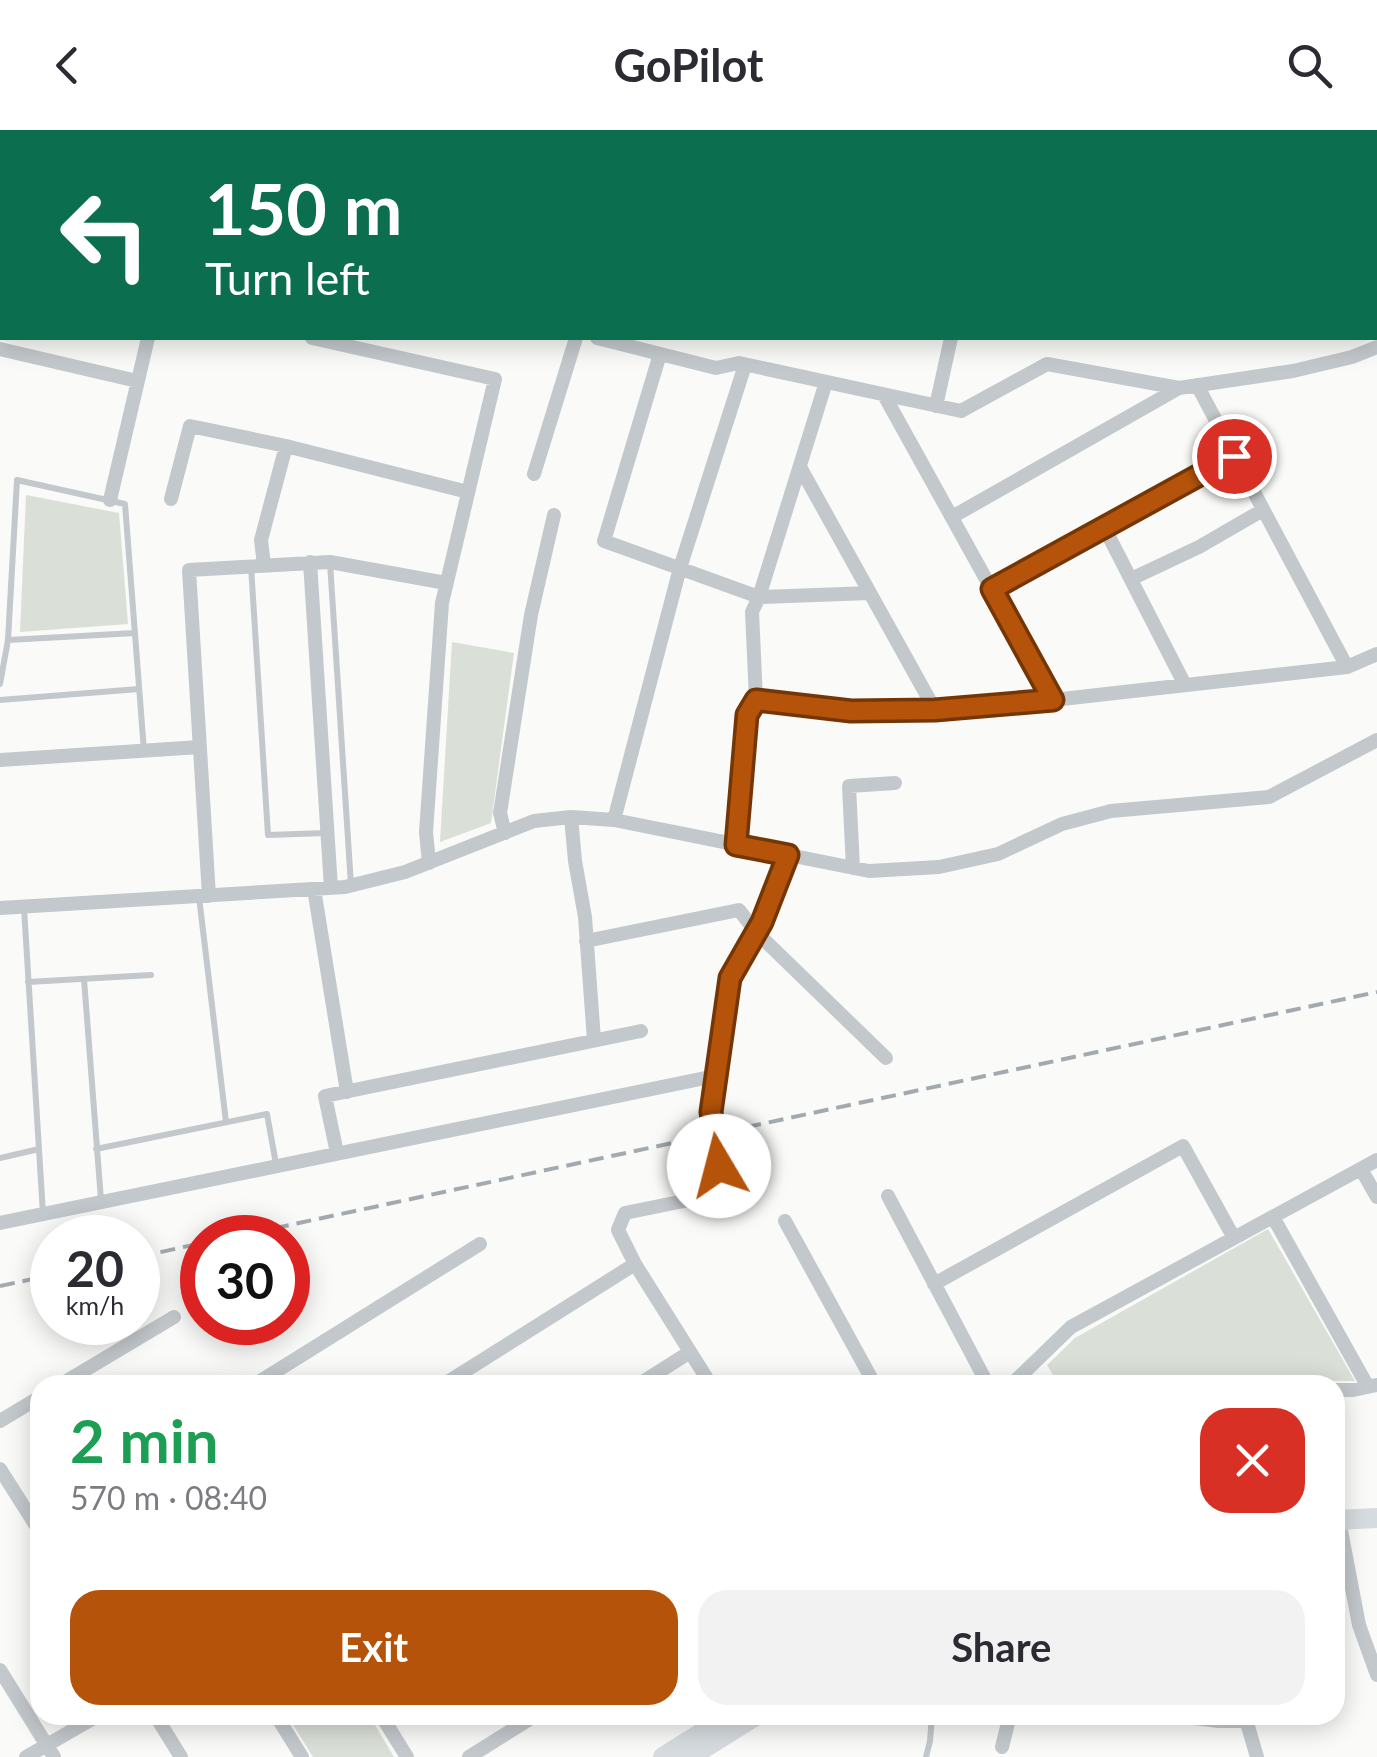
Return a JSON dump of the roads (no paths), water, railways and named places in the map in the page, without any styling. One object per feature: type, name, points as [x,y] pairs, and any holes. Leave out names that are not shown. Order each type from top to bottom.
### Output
[{"type":"street","points":[[110,500],[148,340]]},
{"type":"street","points":[[321,340],[494,380],[442,603],[426,832],[429,862]]},
{"type":"street","points":[[534,474],[575,340]]},
{"type":"street","points":[[936,406],[950,340]]},
{"type":"street","points":[[638,343],[660,354],[716,368],[745,364],[961,411],[1048,364],[1179,388]]},
{"type":"street","points":[[952,518],[1179,388],[1293,371],[1377,347]]},
{"type":"street","points":[[0,348],[138,381]]},
{"type":"street","points":[[660,354],[604,541],[759,596],[870,593]]},
{"type":"street","points":[[614,820],[680,568],[745,364]]},
{"type":"street","points":[[736,845],[747,715],[756,700],[752,612],[826,382]]},
{"type":"street","points":[[1196,385],[1346,667]]},
{"type":"street","points":[[884,394],[1053,700]]},
{"type":"street","points":[[171,499],[190,426],[468,492]]},
{"type":"street","points":[[257,566],[286,446]]},
{"type":"street","points":[[992,589],[1234,456]]},
{"type":"street","points":[[800,467],[935,710]]},
{"type":"street","points":[[1130,578],[1199,547],[1263,510]]},
{"type":"street","points":[[505,833],[500,812],[532,615],[554,515]]},
{"type":"street","points":[[1104,527],[1185,685]]},
{"type":"street","points":[[310,562],[331,888]]},
{"type":"street","points":[[204,896],[189,570],[330,562],[446,582]]},
{"type":"street","points":[[756,700],[851,711],[935,710],[1346,667],[1377,654]]},
{"type":"street","points":[[0,908],[351,886],[404,872],[534,822],[571,816],[614,820],[869,871],[939,866],[998,854],[1062,824],[1110,811],[1269,797],[1377,740]]},
{"type":"street","points":[[0,760],[200,748]]},
{"type":"street","points":[[853,868],[848,786],[896,783]]},
{"type":"street","points":[[571,816],[585,917],[594,1040]]},
{"type":"street","points":[[705,1375],[618,1230],[624,1213],[723,1193],[711,1112],[730,978],[756,932],[788,855]]},
{"type":"street","points":[[314,889],[347,1092]]},
{"type":"street","points":[[586,941],[739,910],[756,932],[886,1058]]},
{"type":"street","points":[[337,1153],[325,1096],[641,1030]]},
{"type":"street","points":[[0,1223],[714,1076]]},
{"type":"street","points":[[934,1284],[1183,1146],[1234,1238]]},
{"type":"street","points":[[1025,1375],[1071,1328],[1377,1160]]},
{"type":"street","points":[[1362,1169],[1377,1197]]},
{"type":"street","points":[[888,1196],[983,1375]]},
{"type":"street","points":[[1273,1217],[1373,1386],[1345,1389]]},
{"type":"street","points":[[785,1221],[870,1375]]},
{"type":"street","points":[[270,1375],[480,1244]]},
{"type":"street","points":[[459,1375],[635,1264]]},
{"type":"street","points":[[77,1375],[174,1317]]},
{"type":"street","points":[[654,1375],[690,1352]]},
{"type":"street","points":[[0,1421],[30,1403]]},
{"type":"street","points":[[0,1469],[30,1512]]},
{"type":"street","points":[[1345,1525],[1377,1518]]},
{"type":"street","points":[[1345,1527],[1377,1532]]},
{"type":"street","points":[[1345,1558],[1360,1625],[1377,1674]]},
{"type":"street","points":[[0,1670],[30,1719]]},
{"type":"street","points":[[34,1725],[50,1751]]},
{"type":"street","points":[[26,1757],[50,1751],[85,1725]]},
{"type":"street","points":[[161,1725],[181,1757]]},
{"type":"street","points":[[282,1725],[302,1757]]},
{"type":"street","points":[[387,1725],[407,1757]]},
{"type":"street","points":[[506,1725],[510,1731]]},
{"type":"street","points":[[469,1757],[520,1725]]},
{"type":"street","points":[[663,1757],[714,1725]]},
{"type":"street","points":[[690,1757],[741,1725]]},
{"type":"street","points":[[1002,1747],[1008,1725]]},
{"type":"street","points":[[1247,1725],[1257,1757]]},
{"type":"lane","points":[[0,684],[8,640],[17,480],[125,504],[144,751]]},
{"type":"lane","points":[[330,562],[351,886]]},
{"type":"lane","points":[[257,566],[268,835],[328,833]]},
{"type":"lane","points":[[8,640],[135,633]]},
{"type":"lane","points":[[0,700],[139,689]]},
{"type":"lane","points":[[204,896],[226,1122]]},
{"type":"lane","points":[[24,906],[43,1214]]},
{"type":"lane","points":[[28,982],[151,975]]},
{"type":"lane","points":[[84,979],[101,1202]]},
{"type":"lane","points":[[96,1149],[266,1114],[276,1165]]},
{"type":"lane","points":[[0,1158],[39,1150]]},
{"type":"lane","points":[[926,1757],[931,1725]]},
{"type":"railway","points":[[310,1221],[1377,992]]},
{"type":"railway","points":[[160,1252],[180,1248]]},
{"type":"railway","points":[[0,1286],[30,1280]]}]
